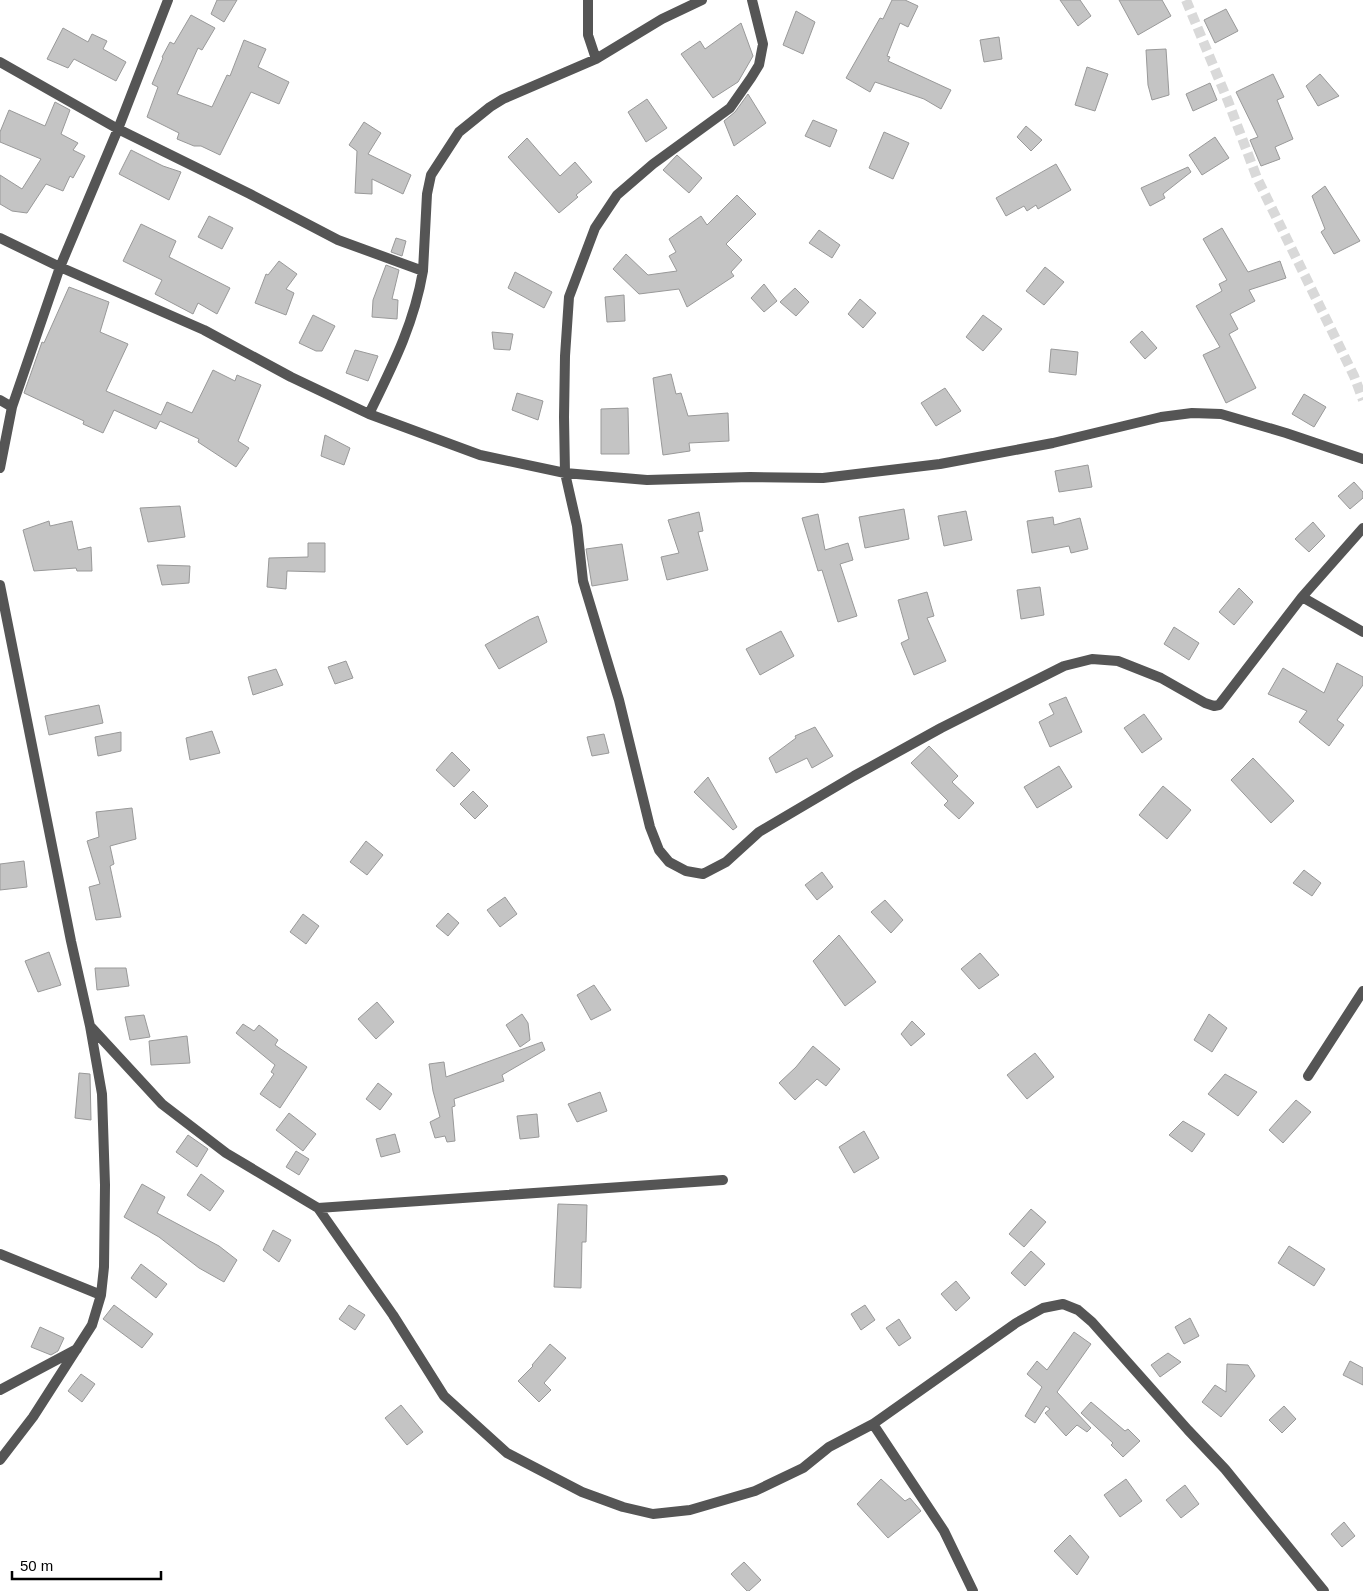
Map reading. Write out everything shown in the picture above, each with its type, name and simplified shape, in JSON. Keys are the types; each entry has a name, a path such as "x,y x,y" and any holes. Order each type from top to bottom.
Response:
{"street":[{"path":"0,468 12,407 60,267 118,129 168,0"},
{"path":"588,0 588,35 596,59"},
{"path":"369,414 403,343 419,294 423,271 426,194 431,175 459,132 490,107 596,59 662,19 702,0"},
{"path":"752,0 762,44 758,65 751,78 730,108 652,164 617,196 595,228 569,297 565,356 564,417 566,473 577,526 583,581 619,700 650,827 659,850 669,862 686,871 703,874 726,862 759,832 854,776 941,728 1064,666 1092,659 1118,661 1161,678 1205,703 1214,706 1219,705 1302,597 1363,528"},
{"path":"0,62 118,129 253,195 338,240 423,271"},
{"path":"0,238 60,267 204,330 291,376 369,414 480,455 566,473 647,480 750,477 823,478 948,462 1053,443 1161,417 1192,413 1221,414 1286,433 1363,459"},
{"path":"0,400 12,407"},
{"path":"0,585 71,941 90,1026 102,1094 106,1185 104,1267 101,1295 92,1324 33,1416 0,1460"},
{"path":"1302,597 1363,632"},
{"path":"1308,1076 1363,991"},
{"path":"90,1026 162,1104 226,1153 318,1208 392,1315 444,1396 507,1453 582,1492 624,1507 653,1514 690,1510 755,1490 803,1468 829,1447 873,1424 1016,1323 1043,1308 1063,1304 1078,1310 1092,1322 1225,1469 1324,1591"},
{"path":"318,1208 723,1180"},
{"path":"0,1254 101,1295"},
{"path":"0,1390 78,1348"},
{"path":"873,1424 944,1531 973,1591"}],"building":[{"path":"217,0 237,0 224,22 211,14"},
{"path":"892,0 905,0 918,6 908,27 900,23 887,56 890,57 888,61 951,90 941,109 924,99 875,82 870,92 846,78 880,18 883,19"},
{"path":"1060,0 1080,0 1091,16 1078,26"},
{"path":"1119,0 1162,0 1171,16 1138,35"},
{"path":"1226,9 1238,31 1215,43 1204,20"},
{"path":"796,11 815,22 803,54 783,45"},
{"path":"191,15 215,28 202,50 198,48 177,94 212,107 227,75 230,76 244,40 266,49 258,67 289,82 279,104 251,92 220,155 201,146 194,146 177,139 179,133 147,117 158,87 152,84 162,57 170,42 174,44"},
{"path":"741,23 753,56 738,82 713,98 681,54 700,41 705,49"},
{"path":"63,28 88,42 92,34 107,41 103,49 126,62 116,81 74,59 68,68 47,59"},
{"path":"999,37 1002,59 984,62 980,40"},
{"path":"1166,49 1169,95 1152,100 1148,85 1146,50"},
{"path":"1087,67 1108,74 1095,111 1075,105"},
{"path":"1273,74 1284,97 1277,100 1293,139 1275,147 1280,159 1261,166 1250,140 1258,137 1236,92"},
{"path":"1320,74 1339,96 1318,106 1306,86"},
{"path":"1210,83 1217,100 1193,111 1186,94"},
{"path":"748,94 766,123 734,146 724,121 735,112"},
{"path":"647,99 667,128 646,142 628,112"},
{"path":"55,102 70,110 61,134 78,143 73,150 85,156 73,178 70,176 63,191 46,184 27,213 12,211 0,204 0,175 22,189 41,159 0,142 0,132 9,110 45,126"},
{"path":"813,120 837,130 830,147 805,136"},
{"path":"364,122 381,133 368,154 411,175 403,194 372,179 372,194 355,193 357,151 349,145"},
{"path":"1026,126 1042,140 1031,151 1017,137"},
{"path":"884,132 909,143 893,179 869,168"},
{"path":"1215,137 1229,158 1202,175 1189,155"},
{"path":"527,138 560,176 575,162 592,182 559,213 508,157"},
{"path":"131,150 163,166 181,172 169,200 119,174"},
{"path":"677,155 702,178 689,193 663,170"},
{"path":"1056,164 1071,190 1038,209 1036,205 1027,211 1024,206 1006,216 996,198"},
{"path":"1188,167 1191,172 1163,194 1165,198 1150,206 1141,188"},
{"path":"1325,186 1360,241 1334,254 1321,232 1325,229 1312,196"},
{"path":"737,195 756,214 726,244 742,260 731,272 734,276 687,307 679,289 639,294 613,269 626,254 648,275 677,271 669,256 676,252 669,239 701,216 707,225"},
{"path":"209,216 233,228 222,249 198,237"},
{"path":"141,224 176,241 169,257 230,288 217,314 198,303 193,314 155,294 162,280 123,261"},
{"path":"1222,228 1248,272 1280,261 1286,278 1249,290 1255,301 1230,314 1238,329 1229,334 1256,388 1226,403 1203,355 1220,347 1196,306 1222,291 1219,284 1227,280 1203,239"},
{"path":"819,230 840,245 832,258 809,243"},
{"path":"396,238 406,241 402,256 391,252"},
{"path":"279,261 297,274 286,289 294,293 286,315 255,303 266,274 268,275"},
{"path":"386,265 399,270 392,299 398,300 397,319 372,317 373,300"},
{"path":"1045,267 1064,282 1044,305 1026,291"},
{"path":"515,272 552,292 544,308 508,288"},
{"path":"764,284 777,301 764,312 751,298"},
{"path":"69,287 109,302 100,332 128,344 106,391 161,415 167,402 192,413 213,370 235,381 237,375 261,385 238,441 249,448 236,467 198,442 199,439 160,421 156,429 114,410 103,433 83,424 84,421 24,393 42,342 44,343"},
{"path":"795,288 809,302 796,316 780,302"},
{"path":"624,295 625,321 607,322 605,297"},
{"path":"860,299 876,313 863,328 848,314"},
{"path":"313,315 335,326 322,351 316,351 299,343"},
{"path":"983,315 1002,329 983,351 966,337"},
{"path":"1142,331 1157,348 1145,359 1130,342"},
{"path":"492,332 513,334 510,350 494,349"},
{"path":"1051,349 1078,352 1076,375 1049,372"},
{"path":"355,350 378,356 368,381 346,373"},
{"path":"671,374 676,394 681,393 688,416 728,413 729,441 689,443 690,451 663,455 653,378"},
{"path":"945,388 961,411 936,426 921,403"},
{"path":"517,393 543,401 538,420 512,410"},
{"path":"1304,394 1326,407 1314,427 1292,414"},
{"path":"628,408 629,454 601,454 601,409"},
{"path":"325,435 350,448 344,465 321,456"},
{"path":"1088,465 1092,487 1059,492 1055,471"},
{"path":"1354,482 1363,492 1363,498 1350,509 1338,496"},
{"path":"180,506 185,537 148,542 140,508"},
{"path":"904,509 909,539 865,548 859,517"},
{"path":"966,511 972,540 944,546 938,516"},
{"path":"699,512 703,531 698,532 708,570 667,580 661,557 679,553 668,520"},
{"path":"818,514 825,550 848,543 853,560 840,564 857,616 838,622 822,570 818,571 802,518"},
{"path":"1053,517 1054,525 1080,518 1088,549 1071,553 1069,546 1032,553 1027,521"},
{"path":"49,521 50,526 72,521 78,550 91,547 92,571 77,571 76,568 34,571 23,530"},
{"path":"1313,522 1325,536 1309,552 1295,539"},
{"path":"308,543 325,543 325,572 287,571 286,589 267,587 269,558 308,557"},
{"path":"622,544 628,580 592,586 586,549"},
{"path":"157,565 190,566 189,583 162,585"},
{"path":"1040,587 1044,615 1021,619 1017,590"},
{"path":"1239,588 1253,602 1234,625 1219,612"},
{"path":"927,592 934,616 927,618 946,661 914,675 901,643 909,639 898,600"},
{"path":"538,616 547,642 499,669 485,645"},
{"path":"1174,627 1199,643 1189,660 1164,644"},
{"path":"781,631 794,656 760,675 746,649"},
{"path":"346,661 353,678 335,684 328,667"},
{"path":"1337,663 1363,677 1363,685 1337,720 1344,725 1329,746 1299,722 1307,711 1268,694 1283,668 1324,693"},
{"path":"276,669 283,685 253,695 248,677"},
{"path":"1066,697 1082,732 1050,747 1039,722 1054,714 1049,704"},
{"path":"99,705 103,723 49,735 45,716"},
{"path":"1144,714 1162,739 1142,753 1124,728"},
{"path":"815,727 833,756 812,768 807,758 776,773 769,758 796,738 795,736"},
{"path":"212,731 220,753 190,760 186,738"},
{"path":"121,732 121,751 98,756 95,737"},
{"path":"604,734 609,753 592,756 587,737"},
{"path":"929,746 958,776 952,782 974,803 959,819 944,805 948,801 911,763"},
{"path":"452,752 470,770 454,787 436,770"},
{"path":"1253,758 1294,801 1271,823 1231,780"},
{"path":"1059,766 1072,787 1037,808 1024,787"},
{"path":"708,777 737,827 733,830 694,792"},
{"path":"1163,786 1191,810 1167,839 1139,815"},
{"path":"473,791 488,806 475,819 460,804"},
{"path":"132,808 136,839 110,846 114,864 110,866 121,917 96,920 89,887 100,884 87,841 99,837 96,812"},
{"path":"366,841 383,855 367,875 350,862"},
{"path":"24,861 27,887 0,890 0,864"},
{"path":"1304,870 1321,883 1312,896 1293,883"},
{"path":"822,872 833,887 817,900 805,885"},
{"path":"505,897 517,914 500,927 487,910"},
{"path":"885,900 903,920 891,933 871,912"},
{"path":"448,913 459,923 448,936 436,926"},
{"path":"303,914 319,926 306,944 290,932"},
{"path":"839,935 876,982 845,1006 813,961"},
{"path":"49,952 61,985 38,992 25,961"},
{"path":"980,953 999,975 979,989 961,969"},
{"path":"95,968 126,968 129,986 97,990"},
{"path":"594,985 611,1010 591,1020 577,995"},
{"path":"377,1002 394,1022 376,1039 358,1019"},
{"path":"522,1014 528,1023 530,1040 520,1047 506,1025"},
{"path":"1209,1014 1227,1028 1212,1052 1194,1040"},
{"path":"144,1015 150,1037 130,1040 125,1017"},
{"path":"912,1021 925,1034 911,1046 901,1034"},
{"path":"243,1024 254,1031 259,1025 278,1040 275,1045 307,1067 280,1108 260,1094 274,1074 271,1072 275,1065 236,1033"},
{"path":"187,1036 190,1063 151,1065 149,1041"},
{"path":"542,1042 545,1050 502,1075 504,1081 454,1099 455,1106 452,1107 455,1141 447,1142 445,1136 435,1138 430,1122 440,1117 433,1091 429,1064 444,1062 446,1077"},
{"path":"813,1046 840,1069 826,1086 817,1079 795,1100 779,1083 796,1067"},
{"path":"1035,1053 1054,1077 1027,1099 1007,1075"},
{"path":"79,1073 90,1074 91,1120 75,1118"},
{"path":"1225,1074 1257,1092 1238,1116 1208,1094"},
{"path":"378,1083 392,1094 380,1110 366,1099"},
{"path":"600,1092 607,1111 577,1122 568,1104"},
{"path":"1296,1100 1311,1112 1283,1143 1269,1130"},
{"path":"289,1113 316,1134 303,1151 276,1130"},
{"path":"537,1114 539,1137 520,1139 517,1116"},
{"path":"1183,1121 1205,1134 1192,1152 1169,1135"},
{"path":"864,1131 879,1158 854,1173 839,1147"},
{"path":"395,1134 400,1152 381,1157 376,1139"},
{"path":"188,1135 208,1149 197,1167 176,1152"},
{"path":"296,1151 309,1159 299,1175 286,1167"},
{"path":"201,1174 224,1191 210,1211 187,1195"},
{"path":"142,1184 165,1197 157,1213 219,1246 237,1260 224,1282 199,1268 159,1237 124,1217"},
{"path":"558,1204 587,1205 586,1242 582,1242 581,1288 554,1287"},
{"path":"1031,1209 1046,1222 1024,1247 1009,1234"},
{"path":"273,1230 291,1240 279,1262 263,1250"},
{"path":"1289,1246 1325,1269 1314,1286 1278,1263"},
{"path":"1031,1251 1045,1264 1025,1286 1011,1273"},
{"path":"141,1264 167,1284 156,1298 131,1278"},
{"path":"956,1281 970,1298 956,1311 941,1294"},
{"path":"114,1305 153,1334 142,1348 103,1319"},
{"path":"349,1305 365,1315 355,1330 339,1319"},
{"path":"865,1305 875,1320 861,1330 851,1314"},
{"path":"1190,1318 1199,1336 1184,1344 1175,1327"},
{"path":"899,1319 911,1338 899,1346 886,1328"},
{"path":"40,1327 64,1338 58,1351 51,1355 31,1347"},
{"path":"1074,1332 1091,1344 1057,1392 1091,1428 1087,1432 1077,1425 1066,1436 1045,1413 1050,1409 1046,1406 1035,1423 1025,1416 1042,1387 1027,1374 1037,1361 1047,1370"},
{"path":"550,1344 566,1358 544,1383 551,1390 539,1402 518,1381 533,1366"},
{"path":"1168,1353 1181,1362 1160,1377 1151,1365"},
{"path":"1350,1361 1363,1368 1363,1385 1343,1375"},
{"path":"1227,1364 1248,1365 1255,1376 1221,1417 1202,1402 1215,1385 1226,1392"},
{"path":"81,1374 95,1384 82,1402 68,1391"},
{"path":"1091,1402 1125,1431 1128,1429 1140,1441 1123,1457 1111,1445 1113,1443 1081,1413"},
{"path":"401,1405 423,1432 407,1445 385,1418"},
{"path":"1284,1406 1296,1419 1282,1433 1269,1420"},
{"path":"881,1479 905,1501 910,1498 921,1511 888,1538 857,1504"},
{"path":"1126,1479 1142,1501 1120,1517 1104,1495"},
{"path":"1185,1485 1199,1504 1181,1518 1166,1500"},
{"path":"1344,1522 1355,1536 1342,1547 1331,1534"},
{"path":"1070,1535 1089,1557 1077,1575 1054,1551"},
{"path":"744,1562 761,1580 749,1591 731,1574"}],"tunnel":[{"path":"1186,0 1228,101 1257,178 1354,376 1363,400"}]}
